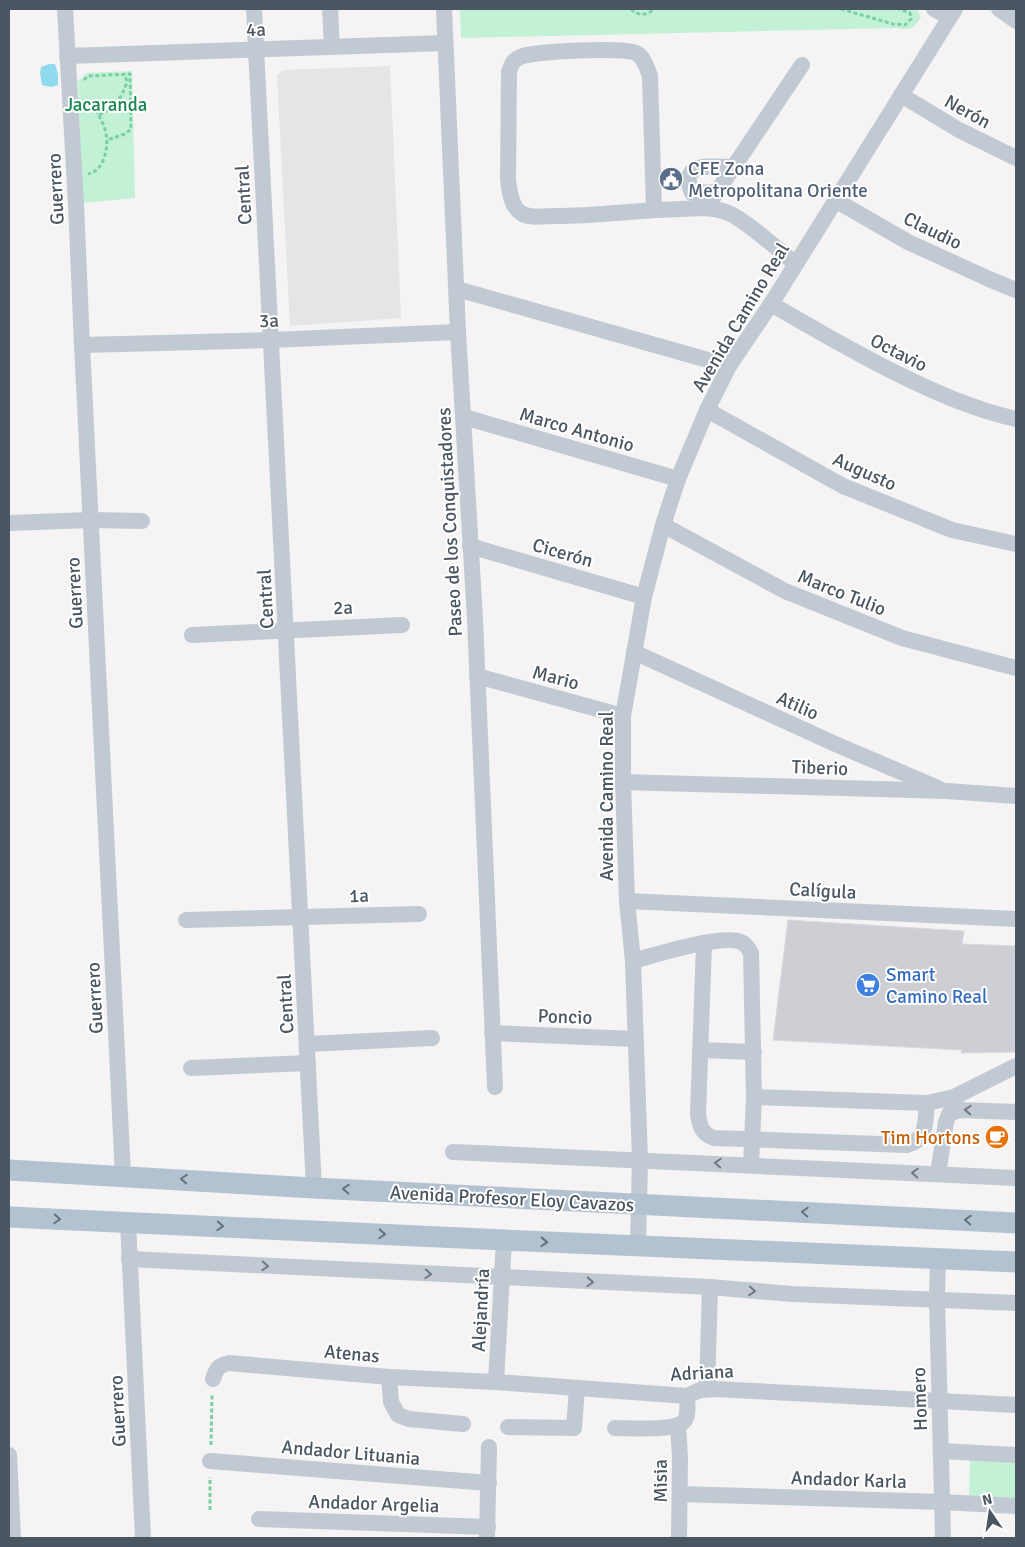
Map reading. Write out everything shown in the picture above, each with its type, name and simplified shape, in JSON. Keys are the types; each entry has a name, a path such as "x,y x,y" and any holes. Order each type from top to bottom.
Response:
{"main road":[{"name":"Avenida Profesor Eloy Cavazos","path":"9,1170 314,1188 1016,1223"},
{"path":"9,1216 1016,1262"}],"street":[{"name":"Guerrero","path":"65,9 123,1176"},
{"name":"Central","path":"254,9 314,1188"},
{"path":"330,9 332,47"},
{"name":"Paseo de los Conquistadores","path":"444,9 495,1087"},
{"path":"934,9 952,13"},
{"path":"999,9 1016,21"},
{"name":"Avenida Camino Real","path":"638,1246 640,1159 633,961 627,901 623,716 644,597 663,525 678,479 707,410 729,366 771,304 952,13"},
{"name":"4a","path":"67,56 445,43"},
{"path":"654,210 650,76 646,64 637,54 628,51 575,51 539,54 519,58 512,63 509,72 508,179 510,194 515,207 521,213 535,216 585,216 706,208 726,212 740,220 796,264"},
{"path":"706,208 802,65"},
{"name":"Nerón","path":"902,95 959,130 1016,158"},
{"path":"716,192 692,193 690,172 699,167 734,167"},
{"name":"Claudio","path":"835,200 908,242 1016,290"},
{"path":"456,290 729,366"},
{"name":"Octavio","path":"771,304 838,343 934,392 996,414 1016,419"},
{"name":"3a","path":"82,345 271,340 458,332"},
{"name":"Augusto","path":"707,410 843,486 952,530 1016,544"},
{"name":"Marco Antonio","path":"464,417 678,479"},
{"path":"9,523 91,520 142,521"},
{"name":"Marco Tulio","path":"663,525 785,591 902,638 1016,668"},
{"name":"Cicerón","path":"470,546 644,597"},
{"name":"2a","path":"192,635 286,629 402,625"},
{"name":"Atilio","path":"634,652 824,739 947,791"},
{"name":"Mario","path":"477,676 623,716"},
{"name":"Tiberio","path":"623,782 947,791 1016,796"},
{"name":"Calígula","path":"627,901 1016,919"},
{"name":"1a","path":"186,920 419,914"},
{"path":"633,961 704,943 731,940 747,946 752,953 754,1097 751,1164"},
{"path":"704,943 698,1115 702,1130 706,1135 714,1138 907,1145 917,1140 924,1131 927,1102"},
{"name":"Poncio","path":"492,1033 635,1039"},
{"path":"307,1044 432,1038"},
{"path":"700,1050 754,1052"},
{"path":"191,1068 308,1063"},
{"path":"754,1097 927,1102 954,1096 1016,1066"},
{"path":"938,1174 946,1122 950,1114 959,1110 1016,1112"},
{"path":"453,1152 751,1164 1016,1178"},
{"name":"Guerrero","path":"128,1222 143,1538"},
{"name":"Alejandría","path":"496,1382 504,1240"},
{"path":"129,1259 710,1287 801,1294 1016,1303"},
{"name":"Homero","path":"938,1259 937,1299 943,1538"},
{"path":"707,1389 710,1287"},
{"name":"Atenas","path":"213,1379 216,1369 229,1362 389,1377 496,1382"},
{"path":"389,1377 392,1402 398,1415 409,1419 463,1424"},
{"name":"Adriana","path":"496,1382 687,1396 707,1389 1016,1406"},
{"path":"508,1427 574,1428 578,1388"},
{"path":"614,1428 660,1428 678,1425 682,1423 687,1414 687,1396"},
{"name":"Misia","path":"678,1425 680,1458 678,1538"},
{"path":"487,1533 488,1447"},
{"path":"941,1451 1016,1455"},
{"path":"9,1455 13,1538"},
{"name":"Andador Lituania","path":"210,1461 489,1483"},
{"name":"Andador Karla","path":"680,1494 1016,1506"},
{"name":"Andador Argelia","path":"259,1519 487,1533"}],"path":[{"path":"631,9 644,15 654,9"},
{"path":"841,9 893,24 905,25 911,19 910,13 899,9"},
{"path":"99,115 110,110 125,89 127,81 124,74"},
{"path":"81,83 88,76 130,74 131,130 107,140"},
{"path":"82,96 103,122 107,140 107,150 101,166 94,173 86,175"}],"shaded area":[{"path":"390,66 401,318 290,326 277,75 283,70"}],"green space":[{"path":"460,9 917,9 921,17 913,27 904,29 461,38"},
{"name":"Jacaranda","path":"132,71 135,198 82,203 78,81 87,73"},
{"path":"970,1457 1016,1458 1016,1502 969,1501"}],"water":[{"path":"55,64 58,74 58,85 51,87 42,85 40,73 41,67"}],"building":[{"name":"Smart Camino Real","path":"788,920 964,931 962,944 1016,946 1016,1052 961,1053 962,1050 773,1040"}],"place":[{"name":"CFE Zona Metropolitana Oriente","path":"671,179"},
{"name":"Smart Camino Real","path":"868,985"},
{"name":"Tim Hortons","path":"997,1137"}]}
